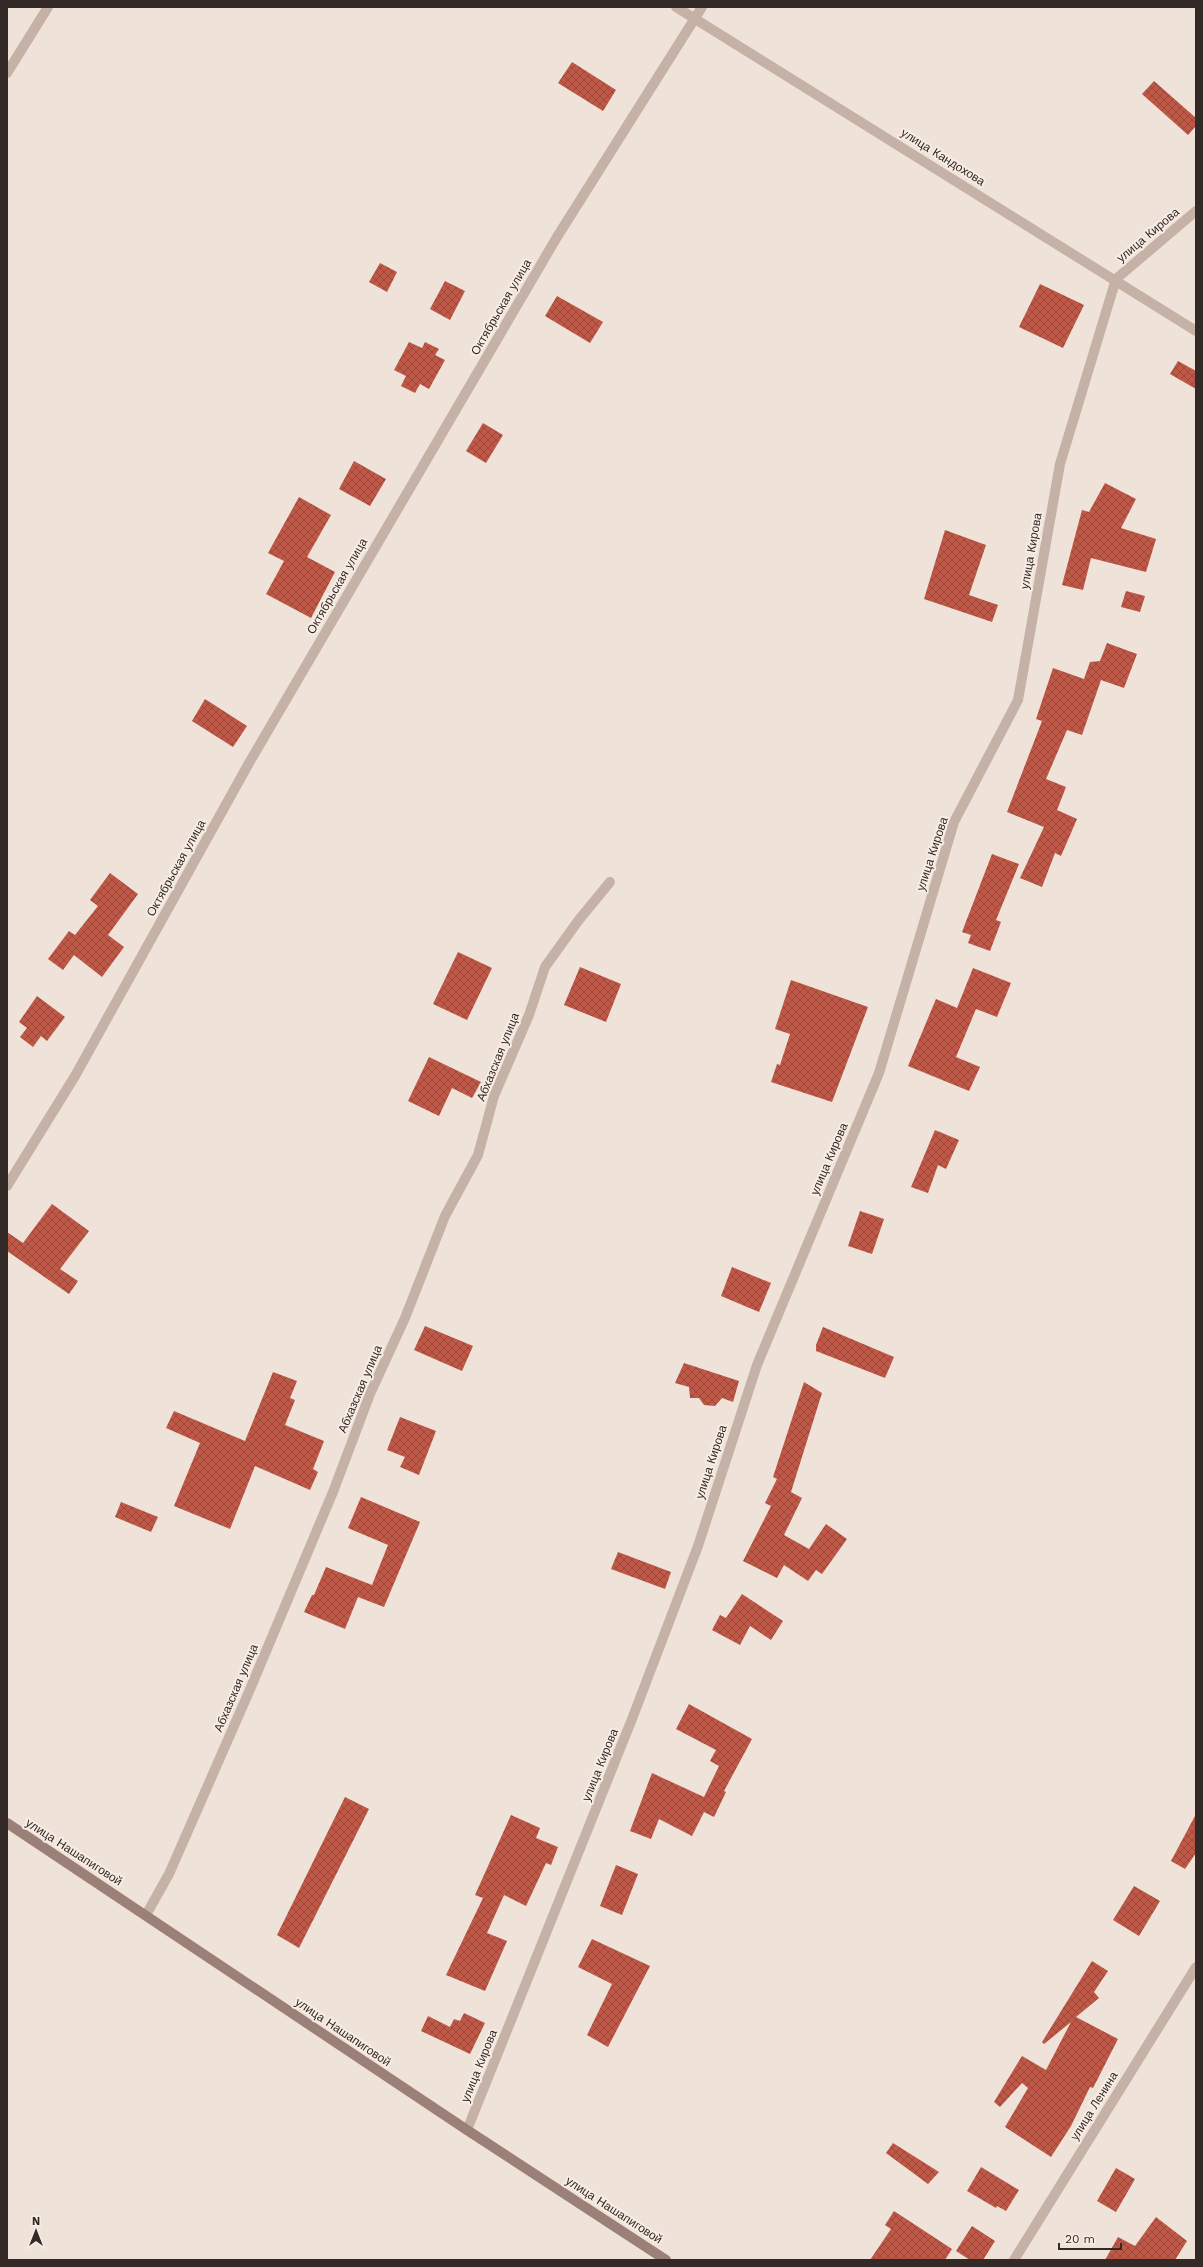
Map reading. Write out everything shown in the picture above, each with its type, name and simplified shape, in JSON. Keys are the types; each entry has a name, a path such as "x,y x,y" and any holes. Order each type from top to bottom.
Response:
{"street":[{"path":"7,73 48,7"},
{"name":"улица Кандохова","path":"676,7 1116,279 1196,331"},
{"name":"Октябрьская улица","path":"7,1186 75,1076 249,763 557,237 702,7"},
{"name":"улица Кирова","path":"467,2130 632,1719 692,1560 757,1365 879,1073 954,822 1018,700 1060,464 1116,279 1196,211"},
{"name":"Абхазская улица","path":"146,1915 169,1874 248,1694 333,1492 370,1394 405,1318 445,1216 478,1155 494,1096 529,1015 545,967 578,921 610,882"},
{"name":"улица Нашапиговой","path":"7,1823 467,2130 666,2260"},
{"name":"улица Ленина","path":"1014,2260 1196,1966"}],"building":[{"path":"572,62 616,90 603,111 558,83"},
{"path":"1154,81 1196,118 1196,126 1188,135 1142,94"},
{"path":"380,263 397,272 387,292 369,282"},
{"path":"445,281 465,291 450,320 430,309"},
{"path":"1040,284 1084,305 1063,348 1019,327"},
{"path":"557,296 603,322 590,343 545,316"},
{"path":"409,342 422,348 425,342 439,349 435,355 445,360 429,389 420,384 415,393 401,386 406,376 394,370"},
{"path":"1178,361 1196,371 1196,389 1170,374"},
{"path":"483,423 503,435 486,463 466,451"},
{"path":"354,461 386,479 370,506 339,489"},
{"path":"1105,483 1136,499 1121,528 1156,539 1146,572 1091,558 1083,590 1062,585 1082,510 1089,512"},
{"path":"299,497 331,515 307,557 335,572 311,618 266,594 284,561 268,553"},
{"path":"945,530 986,545 969,595 998,605 992,622 924,599"},
{"path":"1126,591 1145,596 1140,612 1121,607"},
{"path":"1107,643 1137,654 1124,688 1101,680 1082,735 1067,730 1046,779 1066,787 1057,810 1077,819 1061,856 1055,853 1042,887 1020,878 1044,827 1007,812 1042,721 1036,719 1053,668 1084,679 1090,662 1100,661"},
{"path":"205,699 247,726 233,747 192,721"},
{"path":"992,854 1019,864 996,920 1001,922 990,951 968,943 971,935 962,932"},
{"path":"110,873 138,894 108,935 124,947 102,977 74,955 63,970 48,959 69,931 75,935 98,906 90,900"},
{"path":"458,952 492,968 467,1020 433,1004"},
{"path":"580,967 621,984 606,1022 564,1005"},
{"path":"973,968 1011,983 997,1017 976,1009 956,1057 980,1067 969,1091 908,1066 936,999 957,1008"},
{"path":"791,980 868,1007 832,1102 771,1082 777,1064 780,1065 790,1034 775,1029"},
{"path":"37,996 65,1017 47,1041 41,1036 33,1047 20,1037 27,1028 19,1022"},
{"path":"429,1057 481,1082 472,1098 452,1088 439,1116 408,1101"},
{"path":"935,1130 959,1140 946,1169 938,1165 928,1193 911,1187"},
{"path":"52,1204 89,1231 60,1269 78,1281 69,1294 7,1251 7,1232 23,1243"},
{"path":"860,1211 884,1219 872,1254 848,1246"},
{"path":"732,1267 771,1283 759,1312 721,1296"},
{"path":"425,1326 473,1346 462,1371 414,1350"},
{"path":"823,1327 894,1357 885,1378 816,1351 816,1345"},
{"path":"684,1363 739,1381 733,1402 722,1398 715,1406 704,1405 699,1398 690,1398 689,1387 675,1383"},
{"path":"273,1372 297,1381 290,1398 295,1400 285,1425 324,1441 313,1469 318,1472 310,1490 255,1466 230,1529 174,1506 200,1443 166,1428 174,1411 245,1441"},
{"path":"804,1382 822,1393 791,1492 802,1498 784,1535 809,1549 826,1524 847,1539 822,1574 816,1570 808,1581 784,1565 777,1578 743,1561 771,1506 765,1503 777,1479 773,1477"},
{"path":"400,1417 436,1431 419,1475 400,1467 405,1457 387,1450"},
{"path":"361,1497 420,1522 384,1607 358,1597 345,1629 304,1612 312,1595 314,1595 326,1567 372,1585 388,1545 348,1528"},
{"path":"121,1502 158,1517 151,1532 115,1517"},
{"path":"618,1552 671,1572 665,1589 611,1569"},
{"path":"742,1594 783,1621 771,1640 750,1626 740,1645 712,1630 720,1615 726,1618"},
{"path":"689,1704 752,1739 724,1791 726,1792 714,1817 704,1812 692,1836 659,1819 651,1839 630,1831 652,1773 704,1797 719,1766 710,1761 716,1750 676,1729"},
{"path":"345,1797 369,1809 299,1948 277,1935"},
{"path":"1196,1814 1196,1853 1185,1869 1171,1861"},
{"path":"511,1815 540,1828 536,1838 558,1847 551,1865 546,1863 526,1906 504,1895 487,1933 507,1941 485,1991 446,1975 483,1898 475,1895"},
{"path":"616,1865 638,1874 622,1915 600,1906"},
{"path":"1134,1886 1160,1901 1139,1936 1113,1920"},
{"path":"592,1939 650,1966 608,2047 587,2035 612,1984 578,1967"},
{"path":"1092,1961 1108,1971 1094,1992 1099,1998 1076,2017 1118,2039 1093,2088 1090,2087 1071,2126 1051,2157 1005,2127 1028,2088 1022,2083 1000,2107 994,2102 1022,2056 1046,2070 1071,2022 1044,2044 1042,2042"},
{"path":"464,2013 485,2023 470,2054 421,2031 428,2016 450,2027 454,2019 460,2021"},
{"path":"893,2143 939,2172 928,2184 886,2153"},
{"path":"981,2167 1019,2190 1006,2211 997,2206 996,2208 967,2191"},
{"path":"1116,2168 1135,2179 1116,2212 1097,2201"},
{"path":"894,2211 952,2249 945,2260 870,2260 891,2229 885,2225"},
{"path":"1156,2217 1187,2241 1175,2260 1105,2260 1118,2237 1135,2246"},
{"path":"972,2226 995,2241 983,2260 970,2260 956,2251"}]}
